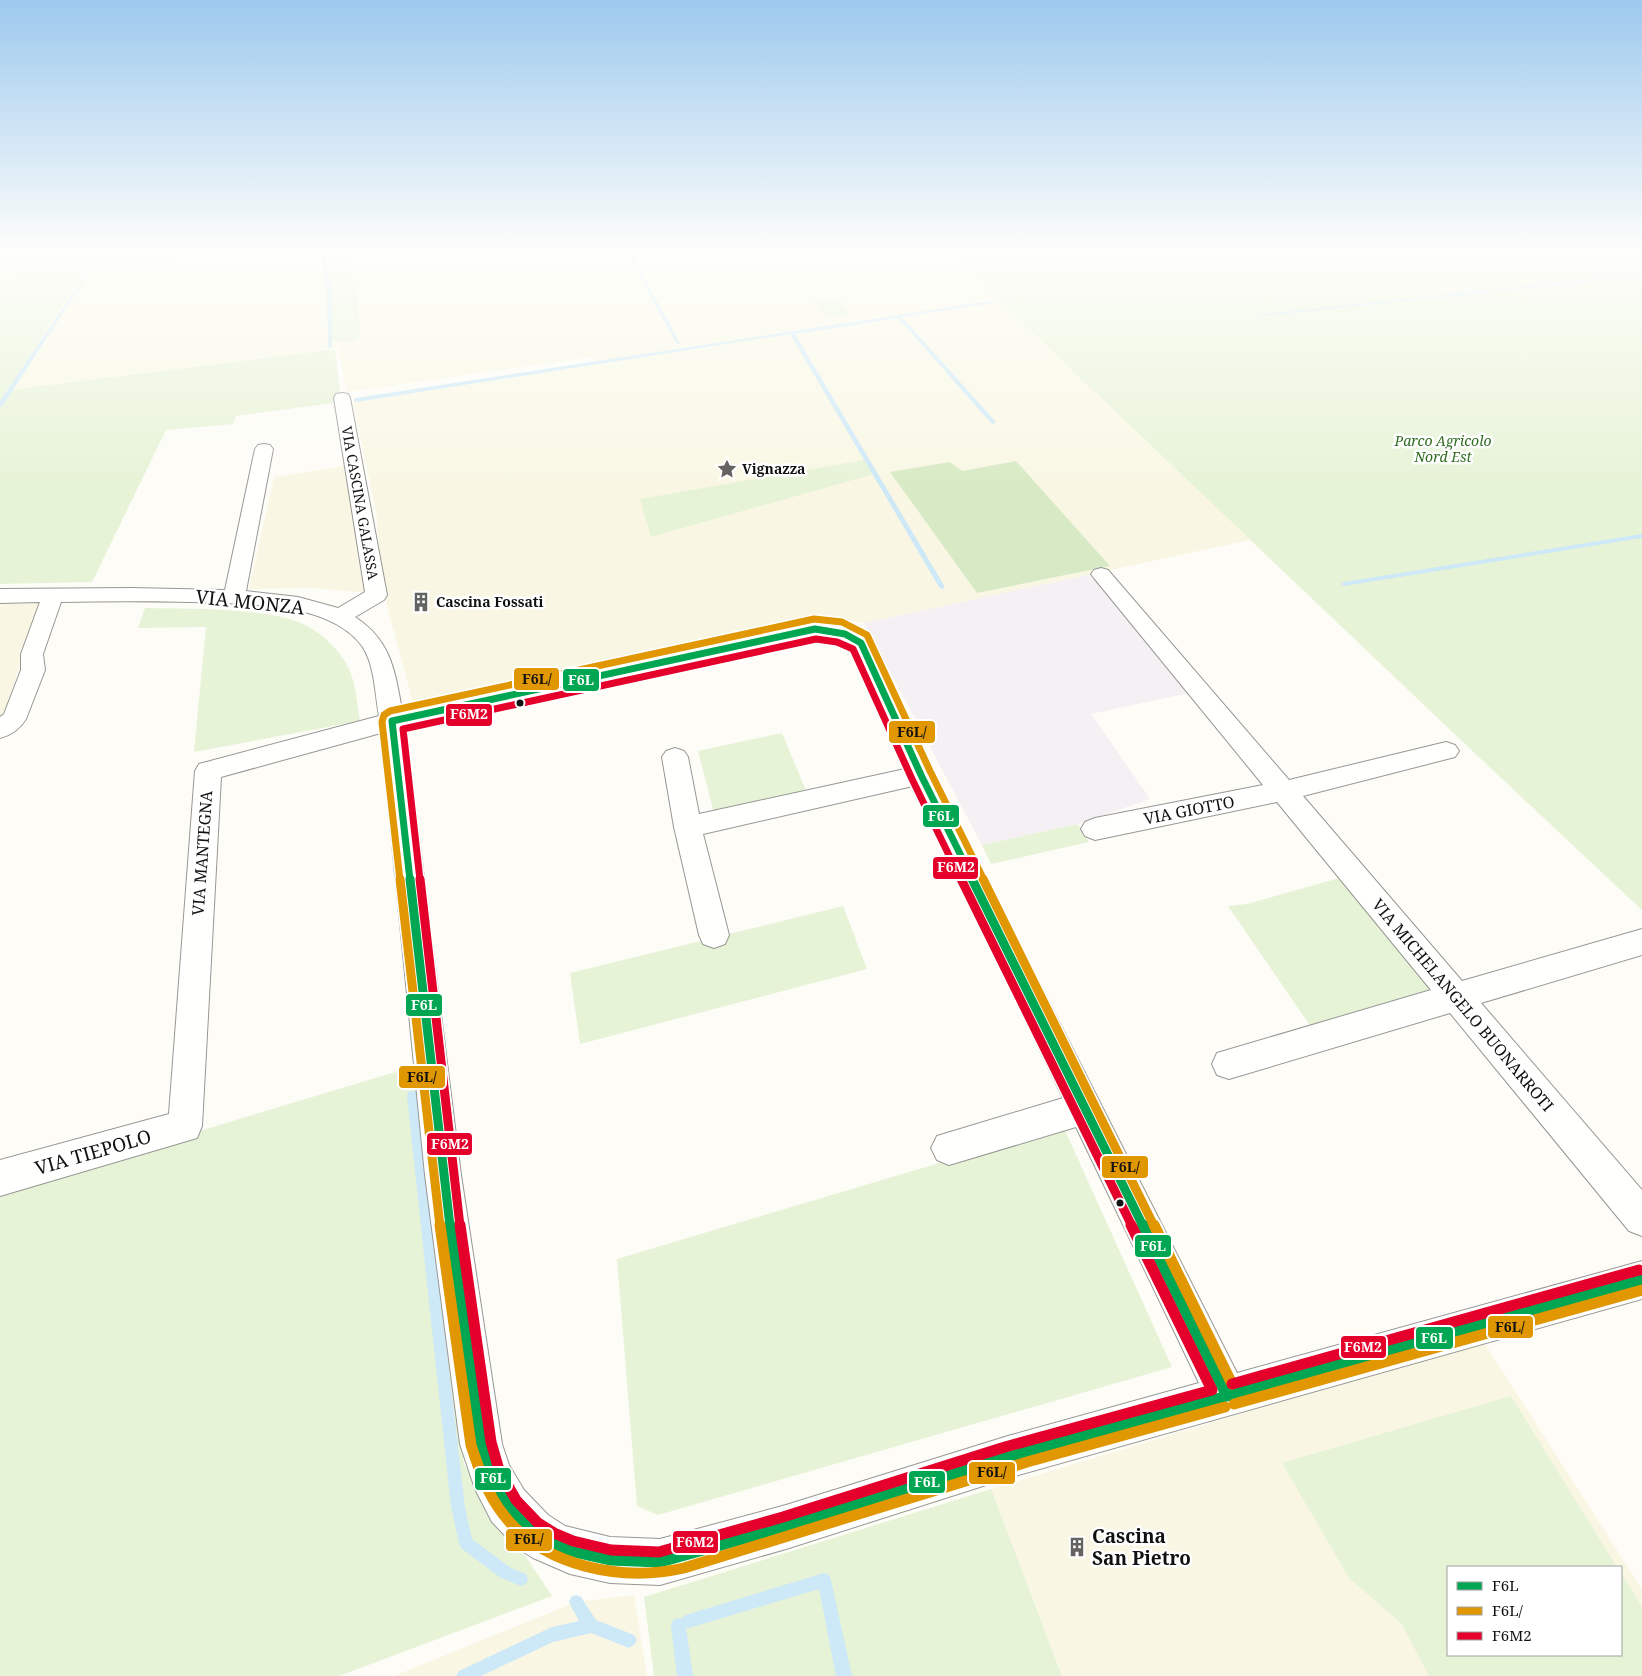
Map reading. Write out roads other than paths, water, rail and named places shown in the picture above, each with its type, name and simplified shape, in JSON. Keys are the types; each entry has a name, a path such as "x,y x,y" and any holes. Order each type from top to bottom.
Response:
{"street":[{"name":"VIA CASCINA GALASSA","path":"339,617 376,595 342,398"},
{"path":"234,597 264,448"},
{"name":"VIA MICHELANGELO BUONARROTI","path":"1100,574 1642,1218"},
{"path":"0,729 14,719 33,670 32,654 53,595"},
{"name":"VIA MONZA","path":"0,596 234,597 292,603 318,609 339,617 356,628 372,645 378,658 392,722 443,1175 481,1444 486,1463 499,1492 508,1506 532,1531 549,1542 570,1551 610,1560 660,1562 786,1527 1008,1457 1642,1280"},
{"path":"392,722 815,629 835,630 846,633 861,643 921,774 1227,1397"},
{"name":"VIA MANTEGNA","path":"185,1126 208,771 392,722"},
{"path":"1284,791 1446,751"},
{"path":"675,757 688,827 714,935"},
{"path":"688,827 921,774"},
{"name":"VIA GIOTTO","path":"1095,829 1284,791"},
{"path":"1229,1064 1642,942"},
{"path":"948,1148 1086,1108"},
{"name":"VIA TIEPOLO","path":"0,1178 185,1126"}],"waterway":[{"path":"0,405 51,328"},
{"path":"330,328 330,347"},
{"path":"670,328 678,343"},
{"path":"356,400 821,328"},
{"path":"910,328 993,422"},
{"path":"792,333 942,587"},
{"path":"1344,584 1642,536"},
{"path":"412,1096 458,1507 466,1543 506,1573 521,1579"},
{"path":"689,1621 824,1580 844,1676"},
{"path":"576,1602 591,1626"},
{"path":"678,1625 685,1676"},
{"path":"464,1676 552,1635 591,1626"},
{"path":"591,1626 629,1640"}],"place":[{"name":"Vignazza","path":"727,469"},
{"name":"Cascina Fossati","path":"421,602"},
{"name":"Cascina San Pietro","path":"1077,1547"}],"park label":[{"name":"Parco Agricolo Nord Est","path":"1443,450"}]}
